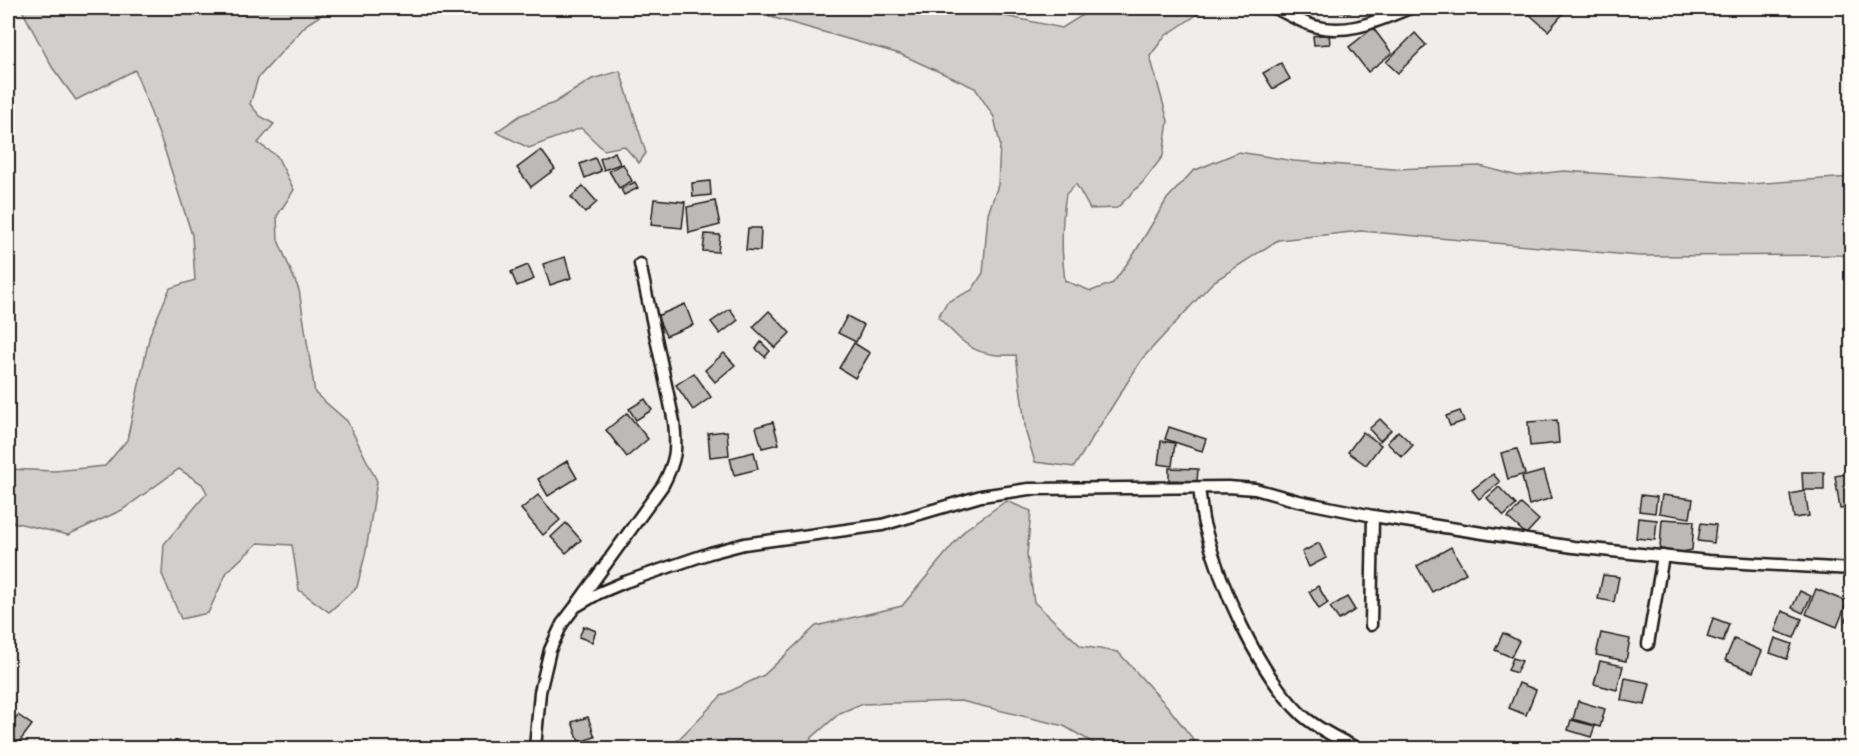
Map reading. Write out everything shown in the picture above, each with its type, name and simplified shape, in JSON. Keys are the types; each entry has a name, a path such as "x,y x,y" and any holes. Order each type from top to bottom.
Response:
{"street":[{"path":"1274,8 1314,26 1334,28 1359,28 1410,8"},
{"path":"535,748 540,692 550,650 562,624 663,485 674,464 676,442 674,422 640,264"},
{"path":"1199,488 1203,521 1213,555 1230,598 1258,657 1280,689 1302,715 1331,736 1357,748"},
{"path":"575,607 625,582 710,553 770,539 882,525 981,496 1029,489 1255,489 1298,501 1373,516 1573,547 1663,556 1851,569"},
{"path":"1371,625 1373,516"},
{"path":"1648,644 1663,556"}],"shaded area":[{"path":"21,8 332,8 307,24 258,78 250,104 260,116 274,124 258,143 277,156 294,190 277,216 278,240 299,290 315,393 347,421 377,481 366,551 357,587 329,612 299,590 292,545 258,543 227,572 208,613 181,619 162,574 164,544 207,493 202,484 179,469 122,510 68,535 8,521 8,469 54,471 105,466 127,440 150,334 170,288 195,280 192,235 164,148 135,70 76,100 52,67"},
{"path":"755,8 980,8 996,14 1062,28 1094,8 1207,8 1165,36 1150,56 1168,121 1163,156 1143,182 1117,208 1090,209 1076,184 1066,194 1062,238 1065,281 1091,291 1113,283 1134,254 1167,199 1193,171 1239,152 1294,161 1393,169 1480,166 1518,176 1564,171 1750,184 1851,177 1851,255 1639,256 1361,231 1278,240 1213,282 1142,359 1074,467 1035,462 1026,433 1016,355 980,352 964,342 938,317 947,302 972,290 983,273 988,214 998,185 1000,144 994,117 975,88 900,54 764,15"},
{"path":"620,71 646,153 639,163 624,146 604,150 581,128 529,148 496,132 521,115 554,103 592,79"},
{"path":"1006,501 1031,511 1027,555 1034,602 1081,646 1118,652 1168,707 1200,748 1102,748 1064,726 961,701 861,704 840,713 800,748 672,748 722,695 764,675 816,626 902,606 966,529"}],"building":[{"path":"1321,8 1351,8 1350,13"},
{"path":"1533,8 1568,8 1548,31 1528,13"},
{"path":"1373,28 1392,53 1368,72 1349,47"},
{"path":"1415,33 1426,45 1398,73 1386,62"},
{"path":"1329,34 1330,44 1314,45 1313,36"},
{"path":"1281,63 1290,79 1273,89 1263,73"},
{"path":"541,150 555,169 531,187 517,168"},
{"path":"615,152 620,164 604,170 600,159"},
{"path":"595,158 601,171 585,178 580,164"},
{"path":"623,164 632,181 619,188 609,171"},
{"path":"710,181 711,195 693,197 692,183"},
{"path":"635,182 638,188 624,195 621,189"},
{"path":"583,186 597,202 585,213 571,197"},
{"path":"654,199 685,202 682,228 651,225"},
{"path":"715,201 720,225 689,233 687,207"},
{"path":"748,228 761,228 760,251 746,250"},
{"path":"705,234 720,235 718,252 703,251"},
{"path":"565,257 571,278 550,285 543,264"},
{"path":"528,265 534,279 517,286 511,272"},
{"path":"685,304 693,325 666,336 657,316"},
{"path":"730,309 738,320 720,334 711,322"},
{"path":"769,311 790,333 775,348 753,327"},
{"path":"847,316 864,325 856,342 838,333"},
{"path":"761,342 770,351 765,357 756,349"},
{"path":"854,343 870,353 855,378 839,368"},
{"path":"724,353 735,365 715,382 705,370"},
{"path":"694,373 711,397 693,410 676,385"},
{"path":"645,399 652,410 636,420 629,409"},
{"path":"1460,411 1464,421 1450,426 1446,416"},
{"path":"627,413 648,439 627,457 606,430"},
{"path":"1380,419 1391,430 1380,441 1369,429"},
{"path":"1557,420 1559,443 1530,446 1528,422"},
{"path":"773,422 779,444 762,448 756,427"},
{"path":"1169,427 1206,439 1202,451 1165,439"},
{"path":"727,431 729,455 710,457 708,433"},
{"path":"1398,431 1413,445 1402,457 1387,443"},
{"path":"1363,432 1381,445 1366,465 1348,452"},
{"path":"1161,441 1175,443 1172,466 1158,464"},
{"path":"1517,449 1525,474 1508,479 1501,453"},
{"path":"754,452 758,469 734,475 730,458"},
{"path":"567,461 577,478 548,496 538,479"},
{"path":"1169,468 1198,469 1197,481 1169,480"},
{"path":"1544,471 1552,498 1529,505 1522,477"},
{"path":"1802,472 1824,472 1824,490 1803,490"},
{"path":"1852,473 1852,507 1840,509 1835,476"},
{"path":"1493,474 1500,482 1479,499 1472,490"},
{"path":"1499,487 1516,505 1504,516 1487,498"},
{"path":"1805,491 1809,516 1794,518 1790,494"},
{"path":"538,495 560,520 543,535 521,509"},
{"path":"1641,495 1657,497 1655,513 1639,511"},
{"path":"1662,495 1693,499 1690,518 1659,513"},
{"path":"1521,504 1539,520 1526,534 1508,518"},
{"path":"1638,518 1657,520 1655,540 1636,538"},
{"path":"1662,519 1694,521 1692,550 1663,556 1660,548"},
{"path":"566,523 581,540 566,553 551,537"},
{"path":"1701,523 1716,525 1714,543 1698,541"},
{"path":"1319,543 1326,558 1309,567 1302,552"},
{"path":"1451,547 1466,573 1432,592 1417,566"},
{"path":"1603,575 1619,577 1614,602 1598,599"},
{"path":"1318,586 1328,603 1319,609 1309,592"},
{"path":"1816,589 1847,602 1837,627 1806,614"},
{"path":"1800,591 1811,596 1803,613 1792,608"},
{"path":"1347,597 1355,610 1339,620 1330,607"},
{"path":"1852,610 1852,624 1845,620"},
{"path":"1782,611 1802,619 1794,638 1775,631"},
{"path":"1713,618 1729,624 1723,642 1707,637"},
{"path":"584,626 596,631 592,642 579,637"},
{"path":"1503,633 1519,641 1511,657 1495,650"},
{"path":"1601,633 1630,639 1626,661 1596,655"},
{"path":"1775,638 1792,644 1787,659 1770,653"},
{"path":"1734,639 1762,651 1753,672 1725,660"},
{"path":"1513,658 1522,661 1516,673 1508,670"},
{"path":"1600,661 1623,666 1617,690 1594,684"},
{"path":"1625,678 1650,683 1645,705 1621,700"},
{"path":"1519,683 1536,690 1526,715 1509,708"},
{"path":"1578,701 1605,709 1600,727 1573,719"},
{"path":"18,715 32,725 17,745 8,738 8,728"},
{"path":"588,717 595,737 579,742 572,722"},
{"path":"1571,720 1595,726 1591,737 1568,730"}]}
